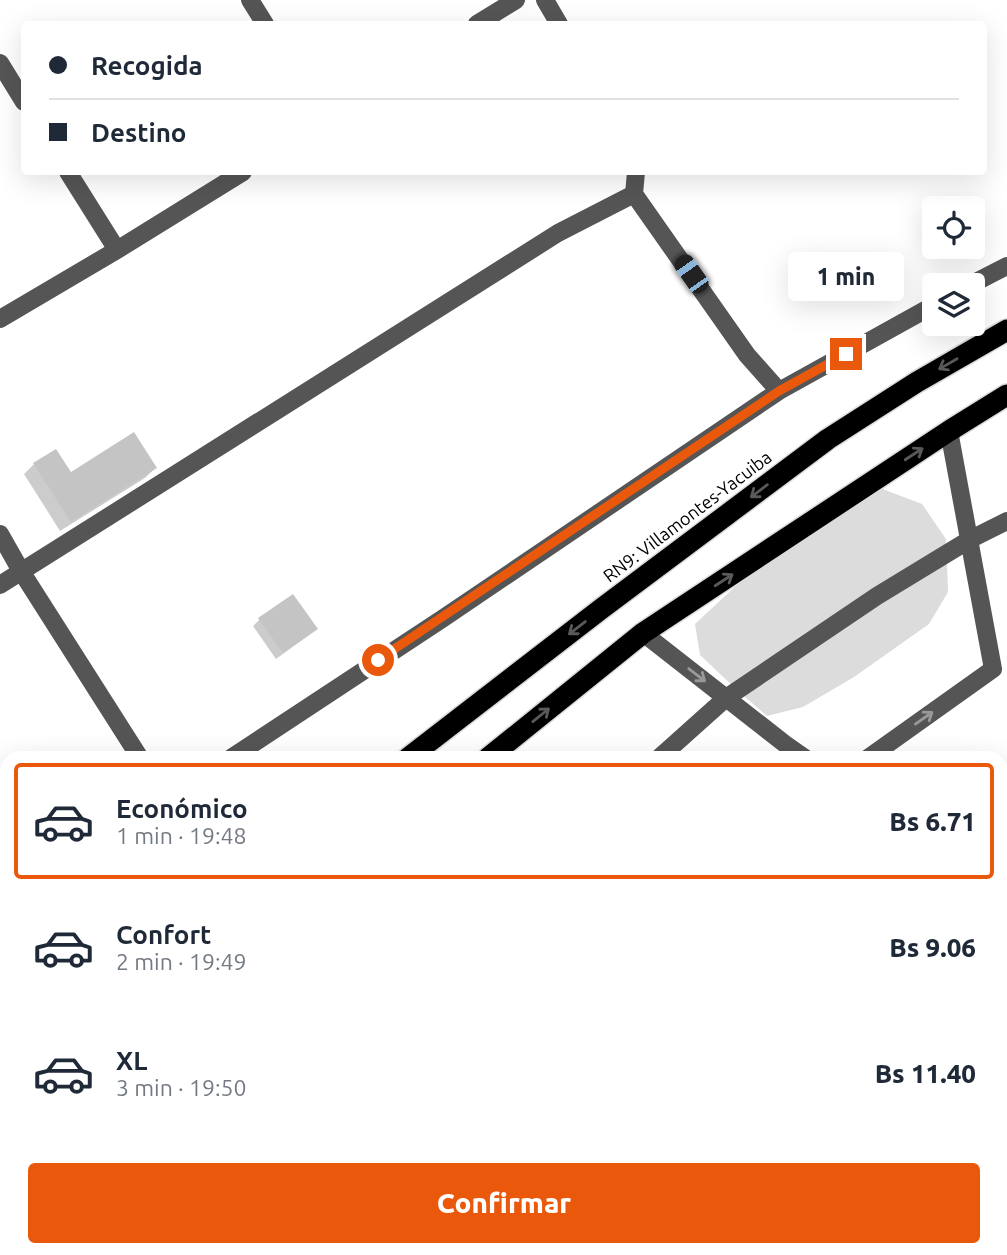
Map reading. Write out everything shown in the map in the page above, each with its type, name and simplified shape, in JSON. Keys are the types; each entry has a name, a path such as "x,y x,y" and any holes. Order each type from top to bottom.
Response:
{"highway":[{"name":"RN9: Villamontes-Yacuiba","path":"417,751 828,439 917,382 1007,330"},
{"path":"497,751 643,633 1007,395"}],"street":[{"path":"250,0 263,21"},
{"path":"482,21 516,0"},
{"path":"545,0 557,21"},
{"path":"0,63 21,97"},
{"path":"70,175 117,250"},
{"path":"0,319 238,175"},
{"path":"636,175 634,194 747,355 779,391"},
{"path":"0,585 558,233 634,194"},
{"path":"985,278 1007,267"},
{"path":"241,751 779,391 922,312"},
{"path":"878,751 993,669 949,431"},
{"path":"667,751 726,698 877,596 969,540 1007,521"},
{"path":"0,534 136,751"},
{"path":"643,633 795,751"}],"shaded area":[{"path":"880,488 922,504 946,539 948,592 929,624 854,677 803,707 767,716 700,655 695,624 756,567"}],"building":[{"path":"134,432 157,468 71,522 33,463 56,449 71,472"},
{"path":"293,594 318,629 283,653 258,618"}],"route":[{"path":"378,660 779,391 846,354"}]}
